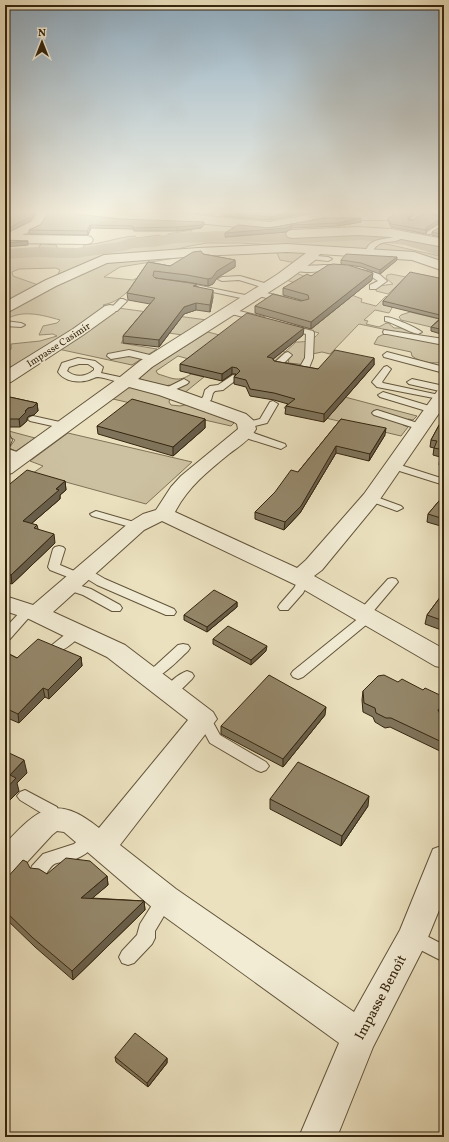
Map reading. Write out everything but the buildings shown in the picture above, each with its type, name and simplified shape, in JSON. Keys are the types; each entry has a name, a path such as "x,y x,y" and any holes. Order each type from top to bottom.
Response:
{"street":[{"path":"5,308 51,283 90,265"},
{"path":"5,469 66,426 155,359 259,293 299,265"},
{"name":"Impasse Casimir","path":"6,376 78,332 116,305"},
{"path":"126,381 165,391 240,418 244,421 246,429 205,464 173,497 164,514"},
{"path":"301,579 371,498 441,399"},
{"path":"32,612 77,578 137,526 150,518 164,514 301,579 444,660"},
{"path":"5,603 32,612 116,651 148,676 178,684 204,719 96,843"},
{"path":"5,865 34,834 52,820 62,819 74,824 165,899 359,1036"},
{"name":"Impasse Benoît","path":"318,1137 359,1036 412,937 444,858"}],"lane":[{"path":"296,268 307,271 336,267 375,275 383,281 373,287"},
{"path":"222,279 240,278 259,293"},
{"path":"194,286 259,293 297,303"},
{"path":"232,310 268,321"},
{"path":"388,319 396,321 402,326 414,329 429,339"},
{"path":"5,324 21,325"},
{"path":"282,325 310,333 309,358 306,366 301,368 293,368 277,364 288,355"},
{"path":"387,332 444,342"},
{"path":"111,356 129,353 155,359"},
{"path":"387,355 444,370"},
{"path":"387,369 377,382 380,385 441,399"},
{"path":"96,374 126,381"},
{"path":"200,404 208,398 208,392 213,388 220,388 233,378"},
{"path":"165,391 184,382"},
{"path":"412,382 441,399"},
{"path":"383,395 441,399"},
{"path":"274,404 264,421 246,429 253,437 281,446"},
{"path":"377,413 421,427"},
{"path":"33,419 66,426"},
{"path":"5,435 7,440 5,444"},
{"path":"5,451 22,457"},
{"path":"394,466 444,482"},
{"path":"371,498 397,508"},
{"path":"96,514 137,526"},
{"path":"59,549 54,567 77,578 100,582 170,612"},
{"path":"77,578 87,592 116,608"},
{"path":"284,607 299,590 301,579"},
{"path":"298,674 365,615 392,582"},
{"path":"5,636 32,612"},
{"path":"57,648 77,632"},
{"path":"148,676 160,669 183,648"},
{"path":"204,719 215,739 261,766"},
{"path":"25,796 51,811 52,820"},
{"path":"38,871 49,859 56,856 66,855 96,843"},
{"path":"128,957 146,938 146,930 165,899"},
{"path":"412,937 444,954"}],"shaded area":[{"path":"5,265 81,265 62,275 58,274 60,270 56,268 19,269 12,272 13,276 41,286 5,305"},
{"path":"95,265 131,265 120,267 104,277 133,280 139,277 124,295 115,301 103,305 107,309 12,367 5,366 5,352 11,349 11,344 40,341 57,336 53,334 39,335 43,326 57,323 60,320 39,315 25,314 5,320 5,311"},
{"path":"296,273 362,299 361,302 376,306 386,296 392,308 389,313 375,310 364,320 368,321 366,324 379,327 387,323 394,328 404,328 421,337 359,324 330,354 322,352 307,355 302,365 298,366 288,364 290,353 285,352 296,342 303,342 314,338 319,333 305,329 346,298 286,280"},
{"path":"391,274 406,277 388,294 376,291 379,286 393,284 386,278 387,275"},
{"path":"118,308 207,320 183,335 132,328 121,343 157,349 132,365 58,349"},
{"path":"410,312 439,319 431,327 401,320 399,317"},
{"path":"208,332 285,352 266,369 217,367 178,356 156,371 158,374 175,379 186,377 191,374 204,377 183,394 178,389 169,385 164,387 140,379 140,375"},
{"path":"384,334 392,334 444,345 444,362 423,362 412,356 411,352 374,344 378,337"},
{"path":"303,386 417,416 413,420 408,419 403,425 408,427 401,436 284,408"},
{"path":"135,387 170,398 169,402 171,405 180,406 189,404 229,419 234,423 231,426 113,399 126,388"},
{"path":"5,430 35,438 16,451 9,448 15,440 5,434"},
{"path":"68,433 192,462 146,504 33,473 43,466 30,461"}]}
